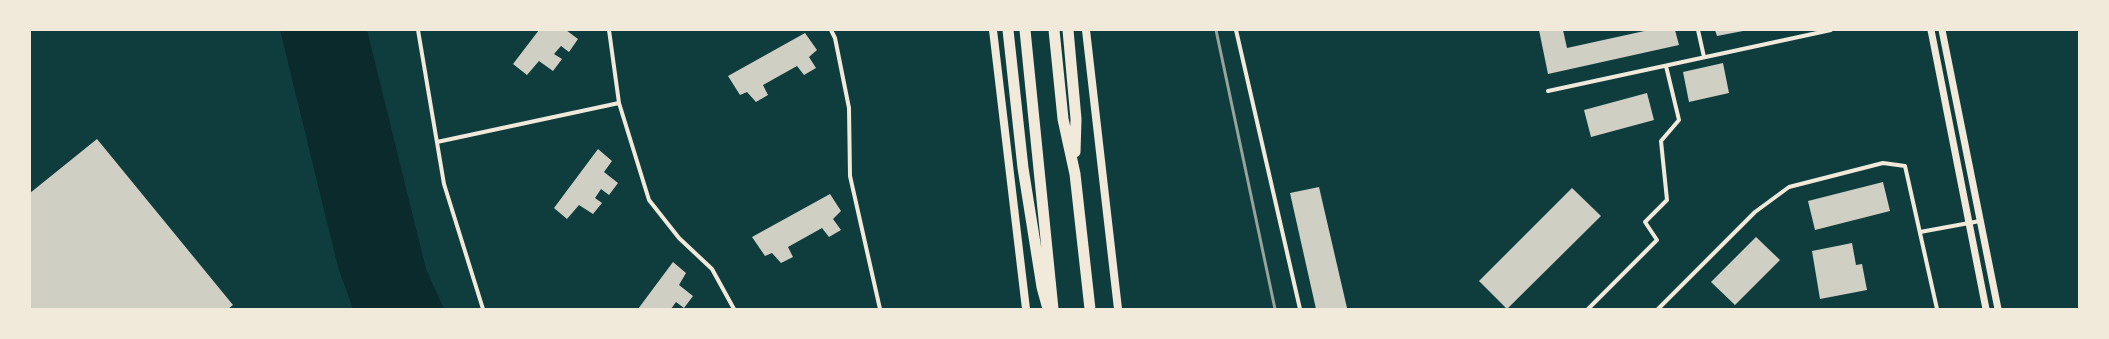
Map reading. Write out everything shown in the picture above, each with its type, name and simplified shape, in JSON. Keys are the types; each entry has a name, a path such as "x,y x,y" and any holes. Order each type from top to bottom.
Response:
{"highway":[{"path":"1008,30 1023,168 1042,287 1048,309"},
{"path":"1025,30 1053,309"},
{"path":"1054,30 1063,119 1075,174 1090,309"},
{"path":"1068,30 1076,119 1075,174"}],"main road":[{"path":"993,30 1026,309"},
{"path":"1086,30 1118,309"}],"street":[{"path":"418,30 444,184 484,309"},
{"path":"609,30 619,104 649,200 679,238 712,269 734,309"},
{"path":"831,30 835,38 849,108 850,176 880,309"},
{"path":"1236,30 1300,309"},
{"path":"1698,30 1704,57"},
{"path":"1548,91 1831,30"},
{"path":"1931,30 1986,309"},
{"path":"1942,30 1998,309"},
{"path":"1588,309 1657,240 1645,222 1667,200 1661,141 1679,120 1666,66"},
{"path":"437,142 619,104"},
{"path":"1658,309 1755,212 1789,188 1883,163 1905,166 1937,309"},
{"path":"1920,232 1980,221"}],"water":[{"path":"280,30 367,30 426,269 444,309 353,309 338,267"}],"building":[{"path":"539,30 566,30 578,39 569,52 561,46 554,54 562,59 553,71 539,61 527,75 513,64"},
{"path":"1539,30 1563,30 1567,48 1649,30 1675,30 1679,45 1548,74"},
{"path":"1715,30 1743,30 1743,31 1717,36"},
{"path":"805,33 817,50 809,57 816,68 804,75 797,66 763,85 768,95 756,102 747,92 740,95 728,76"},
{"path":"1723,63 1729,93 1689,102 1683,72"},
{"path":"1647,93 1654,120 1591,137 1584,110"},
{"path":"97,139 233,305 228,309 30,309 30,193"},
{"path":"598,149 612,161 604,172 618,183 609,195 601,189 595,198 602,203 593,214 579,205 567,219 554,208"},
{"path":"1883,182 1890,211 1815,230 1808,201"},
{"path":"1319,187 1347,308 1344,309 1316,309 1290,193"},
{"path":"1572,188 1601,216 1507,309 1479,281"},
{"path":"830,194 841,211 833,219 841,230 829,237 822,228 788,247 793,257 781,263 772,253 765,256 752,237"},
{"path":"1756,237 1780,260 1735,305 1711,282"},
{"path":"1852,243 1856,265 1862,264 1867,290 1820,299 1812,251"},
{"path":"673,262 686,273 679,285 693,296 684,308 676,302 671,309 638,309"}],"railway":[{"path":"1216,30 1275,309"}]}
